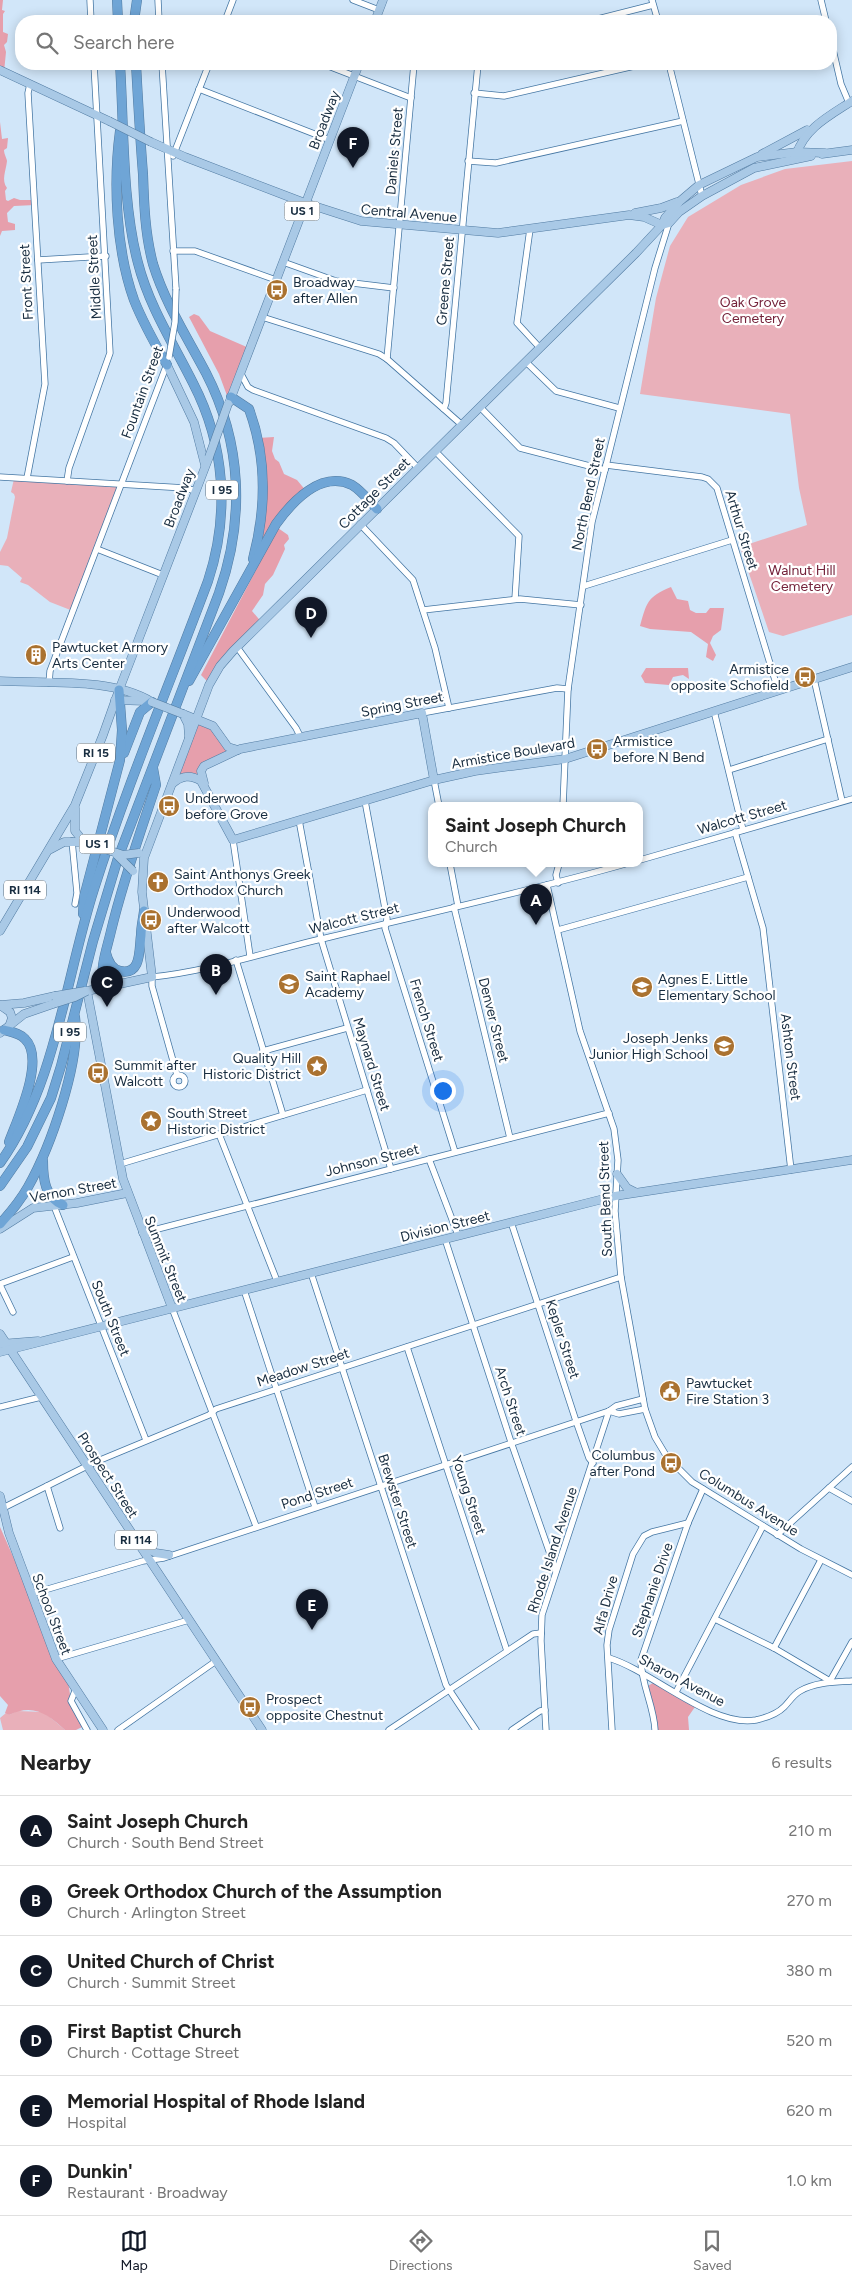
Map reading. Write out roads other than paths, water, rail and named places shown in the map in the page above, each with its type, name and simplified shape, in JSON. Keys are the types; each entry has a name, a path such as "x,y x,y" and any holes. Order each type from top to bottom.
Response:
{"highway":[{"path":"117,0 118,15"},
{"path":"132,0 133,15"},
{"path":"135,15 137,0"},
{"name":"I 95","path":"2,1161 27,1118 43,1078 82,929 108,846 208,581 215,555 221,518 220,464 210,422 196,387 155,310 138,263 130,220 120,70"},
{"name":"I 95","path":"0,1186 21,1156 47,1107 58,1077 92,941 112,878 229,562 236,529 237,482 231,439 220,405 207,375 167,301 151,254 145,211 136,70"},
{"path":"123,111 118,143 117,201 121,247 128,278 138,308 168,361"},
{"path":"230,401 249,409 258,437 262,473 259,530 247,577"},
{"path":"181,693 198,668 282,516 302,495 320,484 331,481 346,483 358,490 377,509"},
{"name":"US 1","path":"82,929 84,897 120,760 122,730 117,700 119,690"},
{"path":"120,760 140,712 152,702"},
{"path":"104,987 102,971 123,884 156,785 153,766"},
{"path":"106,951 109,964 115,969 126,971 135,967 140,957 144,911"},
{"path":"0,1224 24,1193 43,1156 66,1086 77,1030 74,1013"},
{"path":"2,1161 26,1098 32,1059 31,1047 25,1039 4,1030"},
{"path":"43,1156 43,1176 47,1189 59,1205"}],"main road":[{"path":"377,15 383,0"},
{"name":"Central Avenue","path":"0,70 171,151 351,219 498,233 629,215 644,217 666,224"},
{"name":"Broadway","path":"119,690 356,70"},
{"path":"629,215 679,202 699,185 813,127 850,102"},
{"path":"796,156 803,139 813,127"},
{"path":"757,157 796,156 852,150"},
{"path":"666,224 702,196 754,168 796,156"},
{"name":"Cottage Street","path":"142,892 143,864 149,842 214,675 237,646 666,224 665,218 679,202"},
{"path":"168,361 194,422 205,466"},
{"name":"Armistice Boulevard","path":"233,840 434,780 475,771 566,759 852,667"},
{"path":"0,681 95,685 127,690 152,702 198,718 213,726 228,747 240,749"},
{"path":"117,700 136,699 152,702"},
{"name":"RI 15","path":"75,805 117,700"},
{"path":"422,713 434,780"},
{"name":"Spring Street","path":"204,784 201,774 204,766 240,749 422,713"},
{"path":"183,714 189,728 188,741"},
{"path":"170,785 180,778 187,776 198,778 204,784 233,840"},
{"path":"75,805 75,830 84,842"},
{"name":"RI 114","path":"0,931 50,850 75,805"},
{"path":"50,850 61,843 72,841 84,842 128,855 139,853 149,842"},
{"path":"113,852 133,871 142,892 152,976"},
{"name":"Walcott Street","path":"0,1005 75,998 104,987 152,976"},
{"name":"Summit Street","path":"88,993 127,1193 172,1308"},
{"path":"4,1030 29,1011 54,1000"},
{"path":"0,1005 10,1012 12,1018 4,1030"},
{"name":"Division Street","path":"0,1352 5,1346 50,1340 615,1196 852,1160"},
{"path":"617,1174 628,1188 635,1192"},
{"name":"Vernon Street","path":"0,1229 29,1210 41,1206 59,1205 127,1193"},
{"name":"Prospect Street","path":"0,1334 5,1346 151,1561 258,1729"},
{"name":"School Street","path":"0,1496 9,1533 56,1660 75,1691 103,1730"},
{"path":"0,1522 9,1533"},
{"path":"138,1544 156,1553 169,1555"}],"street":[{"path":"90,0 91,15"},
{"path":"158,0 159,15"},
{"path":"227,15 233,0"},
{"path":"353,0 379,10"},
{"path":"821,0 825,15"},
{"path":"610,15 653,2 656,15"},
{"path":"837,67 841,84 850,102"},
{"name":"Middle Street","path":"67,481 69,468 110,356 94,70"},
{"name":"Fountain Street","path":"49,683 50,671 168,361 175,322 176,289 169,162 171,151 163,70"},
{"path":"171,151 207,70"},
{"path":"339,70 411,98"},
{"name":"Daniels Street","path":"387,359 413,70"},
{"name":"Greene Street","path":"444,410 456,314 477,70"},
{"path":"474,93 504,96 617,70"},
{"path":"670,70 702,196"},
{"name":"Front Street","path":"27,478 45,384 28,93 30,84"},
{"path":"200,89 330,140"},
{"path":"468,161 496,163 683,121"},
{"name":"North Bend Street","path":"563,802 568,689 592,522 666,224"},
{"path":"530,229 517,324 540,348"},
{"path":"173,251 195,251 208,254 276,280"},
{"path":"38,260 106,256"},
{"path":"283,262 336,281 394,288"},
{"path":"262,317 379,354 462,425"},
{"path":"526,362 556,391 619,408"},
{"path":"240,374 248,387 253,390 389,439 417,468"},
{"name":"Arthur Street","path":"480,407 520,448 525,450 605,468 708,479 717,488 720,496 778,690"},
{"path":"435,451 519,536 515,599"},
{"path":"0,477 185,488 196,491"},
{"path":"360,524 410,576 435,648 449,708"},
{"path":"584,586 732,540"},
{"path":"97,549 164,575"},
{"path":"423,610 515,599 581,605"},
{"path":"237,646 300,736"},
{"path":"814,679 842,801"},
{"name":"Spring Street","path":"422,713 557,688 568,689"},
{"path":"714,711 743,830"},
{"path":"729,770 828,740"},
{"path":"434,780 438,802"},
{"name":"Walcott Street","path":"643,859 852,799"},
{"name":"French Street","path":"365,801 386,928 456,1152"},
{"name":"Maynard Street","path":"299,820 321,939 391,1168"},
{"name":"Ashton Street","path":"735,832 763,928 791,1170"},
{"path":"233,840 250,956"},
{"path":"72,841 77,890 75,904"},
{"name":"Denver Street","path":"450,867 456,907 510,1138"},
{"path":"558,867 556,874 558,883"},
{"name":"Walcott Street","path":"152,976 177,973 236,960 558,883 614,867"},
{"path":"558,930 748,876"},
{"name":"South Bend Street","path":"547,885 580,1031 609,1113 617,1146 615,1196 621,1277 643,1399"},
{"path":"236,960 283,1115"},
{"path":"152,976 152,986 177,1075"},
{"path":"263,1051 348,1028"},
{"path":"120,1164 367,1090"},
{"name":"Johnson Street","path":"142,1233 609,1113"},
{"path":"219,1134 277,1281"},
{"path":"429,1159 458,1235"},
{"name":"South Street","path":"59,1205 73,1257 146,1440"},
{"name":"Kepler Street","path":"511,1222 588,1458 593,1464"},
{"name":"Arch Street","path":"445,1239 556,1571"},
{"path":"14,1312 0,1285 73,1257"},
{"name":"Brewster Street","path":"311,1273 419,1606 450,1690 476,1730"},
{"name":"Meadow Street","path":"3,1508 87,1466 212,1412 277,1388 621,1277"},
{"path":"244,1290 315,1507"},
{"name":"Summit Street","path":"172,1308 256,1526"},
{"name":"Young Street","path":"408,1347 507,1651"},
{"path":"0,1406 41,1397"},
{"name":"Columbus Avenue","path":"643,1399 655,1437 667,1457 684,1474 703,1489 777,1535 852,1575"},
{"name":"Pond Street","path":"31,1594 143,1561 151,1561 609,1411 616,1406 643,1399"},
{"name":"Pond Street","path":"609,1411 619,1414 645,1409"},
{"name":"Rhode Island Avenue","path":"546,1730 541,1633 542,1615 609,1411"},
{"path":"777,1535 852,1467"},
{"path":"47,1486 60,1528"},
{"path":"829,1488 852,1501"},
{"name":"Stephanie Drive","path":"655,1730 654,1713 641,1672 642,1653 688,1523 703,1489"},
{"name":"Alfa Drive","path":"612,1730 607,1645 617,1600 638,1544 644,1536 660,1528 688,1523"},
{"path":"676,1692 763,1526"},
{"path":"774,1648 821,1560"},
{"path":"715,1618 774,1648 830,1681 852,1642"},
{"path":"56,1660 189,1620"},
{"path":"390,1730 533,1634 541,1633"},
{"name":"Sharon Avenue","path":"609,1658 641,1672 714,1713 744,1721 757,1720 778,1712 800,1690 830,1681 852,1681"},
{"path":"118,1730 216,1661"},
{"path":"75,1691 71,1700 87,1730"},
{"path":"512,1730 540,1711 545,1710"}],"place":[{"name":"Dunkin'","path":"353,168"},
{"name":"Broadway after Allen","path":"277,290"},
{"name":"First Baptist Church","path":"311,638"},
{"name":"Pawtucket Armory Arts Center","path":"36,655"},
{"name":"Armistice opposite Schofield","path":"805,677"},
{"name":"Armistice before N Bend","path":"597,749"},
{"name":"Underwood before Grove","path":"169,806"},
{"name":"Saint Anthonys Greek Orthodox Church","path":"158,882"},
{"name":"Underwood after Walcott","path":"151,920"},
{"name":"Saint Joseph Church","path":"536,925"},
{"name":"Saint Raphael Academy","path":"289,984"},
{"name":"Agnes E. Little Elementary School","path":"642,987"},
{"name":"Greek Orthodox Church of the Assumption","path":"216,995"},
{"name":"United Church of Christ","path":"107,1007"},
{"name":"Joseph Jenks Junior High School","path":"724,1046"},
{"name":"Quality Hill Historic District","path":"317,1066"},
{"name":"Summit after Walcott","path":"98,1073"},
{"name":"South Street Historic District","path":"151,1121"},
{"name":"Pawtucket Fire Station 3","path":"670,1391"},
{"name":"Columbus after Pond","path":"671,1463"},
{"name":"Memorial Hospital of Rhode Island","path":"312,1630"},
{"name":"Prospect opposite Chestnut","path":"250,1707"}],"park label":[{"name":"Oak Grove Cemetery","path":"753,310"},
{"name":"Walnut Hill Cemetery","path":"802,578"}]}
